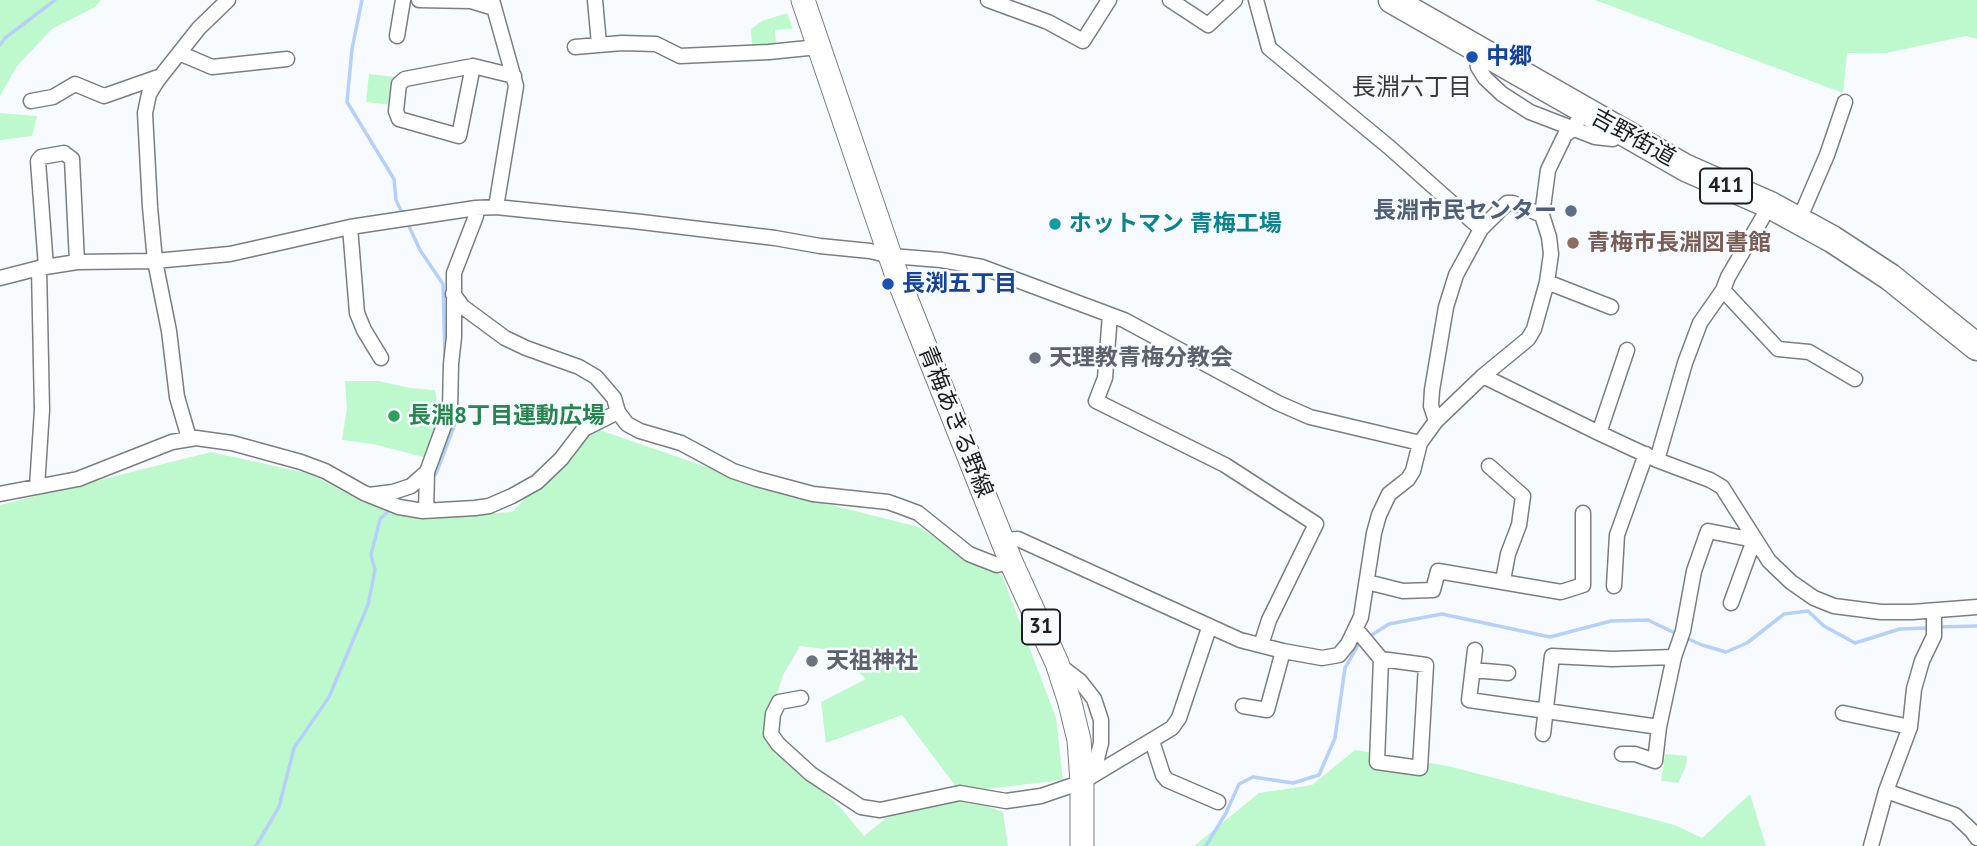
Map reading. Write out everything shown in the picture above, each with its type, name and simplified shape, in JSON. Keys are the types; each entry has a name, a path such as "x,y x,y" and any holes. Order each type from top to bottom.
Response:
{"highway":[{"name":"吉野街道","path":"1392,0 1482,51 1578,120 1621,132 1686,168 1799,220 1890,278 1977,347"}],"main road":[{"name":"青梅あきる野線","path":"803,0 891,256 944,396 1007,551 1057,663 1079,740 1083,846"}],"street":[{"path":"189,438 177,397 169,331 155,261 149,207 145,113 149,94 161,76 199,28 229,0"},
{"path":"397,36 403,0"},
{"path":"419,0 493,4 516,86 496,207"},
{"path":"594,0 598,44"},
{"path":"988,0 1048,22 1083,41 1109,0"},
{"path":"1170,0 1208,25 1235,0"},
{"path":"1256,0 1269,48 1389,147 1481,229"},
{"path":"575,47 598,44 656,44 680,56 818,47"},
{"path":"179,53 212,66 287,59"},
{"path":"472,66 459,136 399,119 396,111 399,84 405,79 472,66 513,76"},
{"path":"32,101 53,97 75,83 104,96 161,76"},
{"path":"1799,220 1827,155 1845,102"},
{"path":"453,294 463,307 505,338 579,367 596,377 614,398 618,412 627,425 694,449 733,471 813,494 888,502 918,513 976,558 997,565 1018,539 1240,640 1283,651 1331,657 1339,654 1358,630 1379,515 1390,494 1408,479 1413,471 1420,443 1436,421 1483,376 1528,339 1534,329 1547,282 1551,254 1542,215 1548,170 1565,135 1578,120"},
{"path":"37,487 43,410 43,267 38,161 41,156 64,153 72,159 77,262"},
{"path":"1436,421 1431,406 1446,307 1456,275 1481,229 1507,203 1542,215"},
{"path":"1614,586 1617,535 1651,457 1700,323 1723,290 1770,205"},
{"path":"0,278 77,262 155,261 230,254 349,227 476,208 496,207 775,238 982,267 1124,320 1278,403 1310,417 1420,443"},
{"path":"426,510 427,473 450,408 454,273 476,216 476,208"},
{"path":"349,227 357,313 381,358"},
{"path":"1547,282 1611,307"},
{"path":"1723,290 1778,349 1808,352 1856,379"},
{"path":"1110,315 1105,378 1096,401 1225,466 1317,524 1269,620 1261,645"},
{"path":"1599,433 1628,351"},
{"path":"1483,376 1599,433 1722,487 1769,561 1791,582 1814,598 1834,606 1934,620 1977,607"},
{"path":"0,494 78,479 172,442 189,438 232,443 302,462 393,505 426,510 475,508 489,506 512,496 545,475 584,429 618,412"},
{"path":"1489,466 1523,496 1503,580"},
{"path":"369,495 411,486 427,473"},
{"path":"1367,582 1403,591 1433,590 1439,564 1561,592 1590,584 1579,522"},
{"path":"1622,754 1635,754 1655,761 1659,727 1694,571 1708,531 1754,540"},
{"path":"1731,603 1754,540"},
{"path":"1871,846 1886,791 1910,727 1914,689 1922,661 1934,636 1934,620"},
{"path":"801,698 779,702 772,714 771,734 778,744 811,774 861,807 880,810 960,793 1006,800 1041,796 1082,782 1172,728 1179,718 1209,628"},
{"path":"1358,630 1381,659 1377,762 1420,768 1426,665 1381,659"},
{"path":"1543,734 1552,656 1612,659 1678,644"},
{"path":"1475,650 1469,700 1659,727"},
{"path":"1243,705 1267,710 1283,651"},
{"path":"1473,670 1508,674"},
{"path":"1843,713 1910,727"},
{"path":"1152,741 1167,780 1218,802"},
{"path":"1886,791 1955,815 1977,838"}],"green space":[{"path":"0,0 101,0 95,7 52,29 17,66 0,96"},
{"path":"1595,0 1977,0 1977,39 1966,36 1886,53 1847,53 1843,93"},
{"path":"787,13 793,29 775,30 776,45 752,46 751,29 762,21"},
{"path":"369,74 396,77 392,105 366,102"},
{"path":"0,113 37,116 32,136 0,140"},
{"name":"長淵8丁目運動広場","path":"345,381 379,381 435,390 441,423 427,458 373,444 342,440 347,408"},
{"path":"594,428 779,492 919,527 970,560 1002,575 1056,718 1063,780 960,792 902,715 826,743 821,702 866,679 833,650 800,646 783,675 766,730 786,758 840,807 864,836 886,818 947,791 1003,812 1008,846 0,846 0,505 211,452 311,474 362,502 424,517 512,512"},
{"path":"1355,750 1448,766 1675,825 1702,838 1750,794 1766,846 1194,846 1259,793 1312,785"},
{"path":"1665,754 1687,756 1686,766 1678,783 1661,781"}],"waterway":[{"path":"0,45 5,38 55,0"},
{"path":"362,0 352,49 347,102 394,179 396,200 403,215"},
{"path":"407,222 420,250 443,284 445,358"},
{"path":"431,478 436,474 455,424 458,410 456,405"},
{"path":"256,846 279,807 294,748 329,697 368,605 375,570 371,555 380,519 392,508"},
{"path":"1686,638 1726,652 1747,643 1784,614 1808,611 1824,626 1855,643 1900,629 1928,628"},
{"path":"1367,638 1389,624 1442,614 1550,637 1611,621 1648,620 1679,635"},
{"path":"1936,627 1977,626"},
{"path":"1206,846 1226,813 1239,784 1253,777 1293,783 1319,775 1335,738 1345,668 1360,642"}],"place":[{"name":"中郷","path":"1472,57"},
{"name":"長淵市民センター","path":"1571,211"},
{"name":"ホットマン 青梅工場","path":"1055,224"},
{"name":"青梅市長淵図書館","path":"1573,243"},
{"name":"長渕五丁目","path":"888,284"},
{"name":"天理教青梅分教会","path":"1035,358"},
{"name":"長淵8丁目運動広場","path":"394,416"},
{"name":"天祖神社","path":"812,661"}],"district":[{"name":"長淵六丁目","path":"1412,88"}]}
